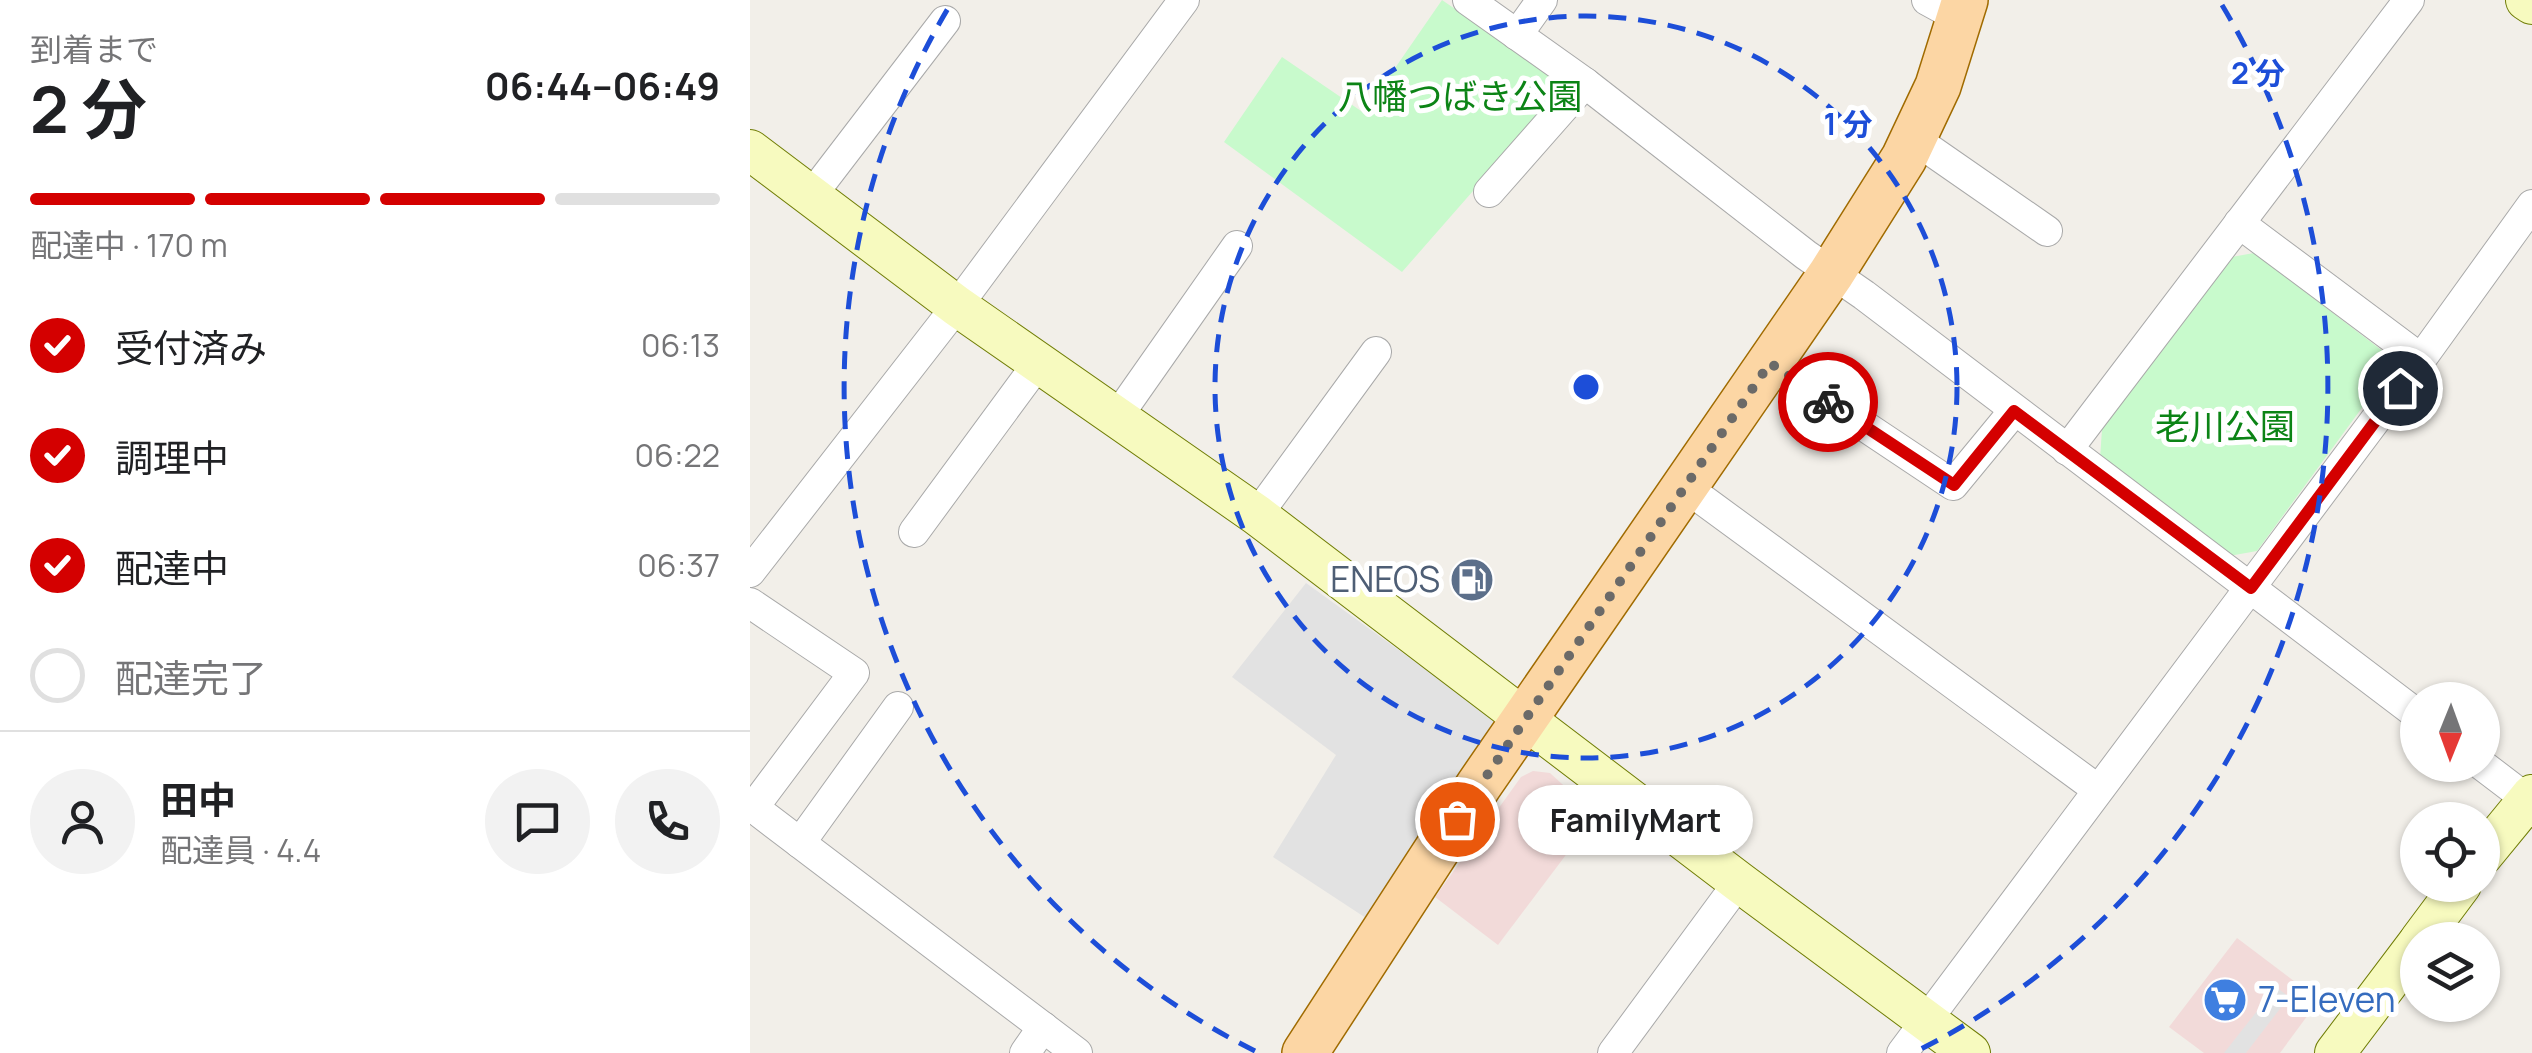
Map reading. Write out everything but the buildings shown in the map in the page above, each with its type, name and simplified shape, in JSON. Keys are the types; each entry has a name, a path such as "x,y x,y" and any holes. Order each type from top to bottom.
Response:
{"main road":[{"path":"1305,1053 1479,785 1831,274 1904,158 1938,86 1951,6"}],"street":[{"path":"750,572 957,306 1184,0"},
{"path":"1468,0 1585,82 1831,274 2400,701"},
{"path":"1517,35 1542,0"},
{"path":"2067,450 2408,0"},
{"path":"811,196 945,22"},
{"path":"1489,192 1585,82"},
{"path":"1913,138 2047,231"},
{"path":"754,162 811,196 957,306 1257,515 1970,1053"},
{"path":"1902,1053 2532,205"},
{"path":"2240,223 2421,359"},
{"path":"1117,417 1236,246"},
{"path":"1257,515 1376,352"},
{"path":"914,532 1038,362"},
{"path":"1770,363 1954,485 2014,411"},
{"path":"1684,486 2098,790"},
{"path":"750,603 854,673 752,806 1076,1053"},
{"path":"800,843 898,707"},
{"path":"2500,777 2531,799 2500,835"},
{"path":"1613,1053 1739,882"},
{"path":"2433,922 2448,902"},
{"path":"2334,1053 2400,965"},
{"path":"1024,1053 1043,1027"}],"shaded area":[{"path":"1306,583 1497,721 1369,920 1273,857 1336,755 1232,677"},
{"path":"1533,771 1550,773 1596,815 1498,945 1435,897 1521,777"},
{"path":"2237,938 2319,1000 2280,1053 2204,1053 2169,1027"},
{"path":"2276,987 2289,997 2246,1053 2224,1053"}],"green space":[{"name":"八幡つばき公園","path":"1442,0 1566,85 1402,272 1224,142 1282,57 1364,113"},
{"name":"老川公園","path":"2254,253 2384,352 2386,375 2257,551 2229,556 2100,459 2102,429 2226,258"}],"way so far":[{"path":"1457,819 1770,363 1828,402"}],"place":[{"name":"ENEOS","path":"1472,580"},
{"name":"FamilyMart","path":"1457,819"},
{"name":"7-Eleven","path":"2225,1000"}],"route":[{"path":"1828,402 1954,485 2014,411 2251,588 2400,388"}]}
